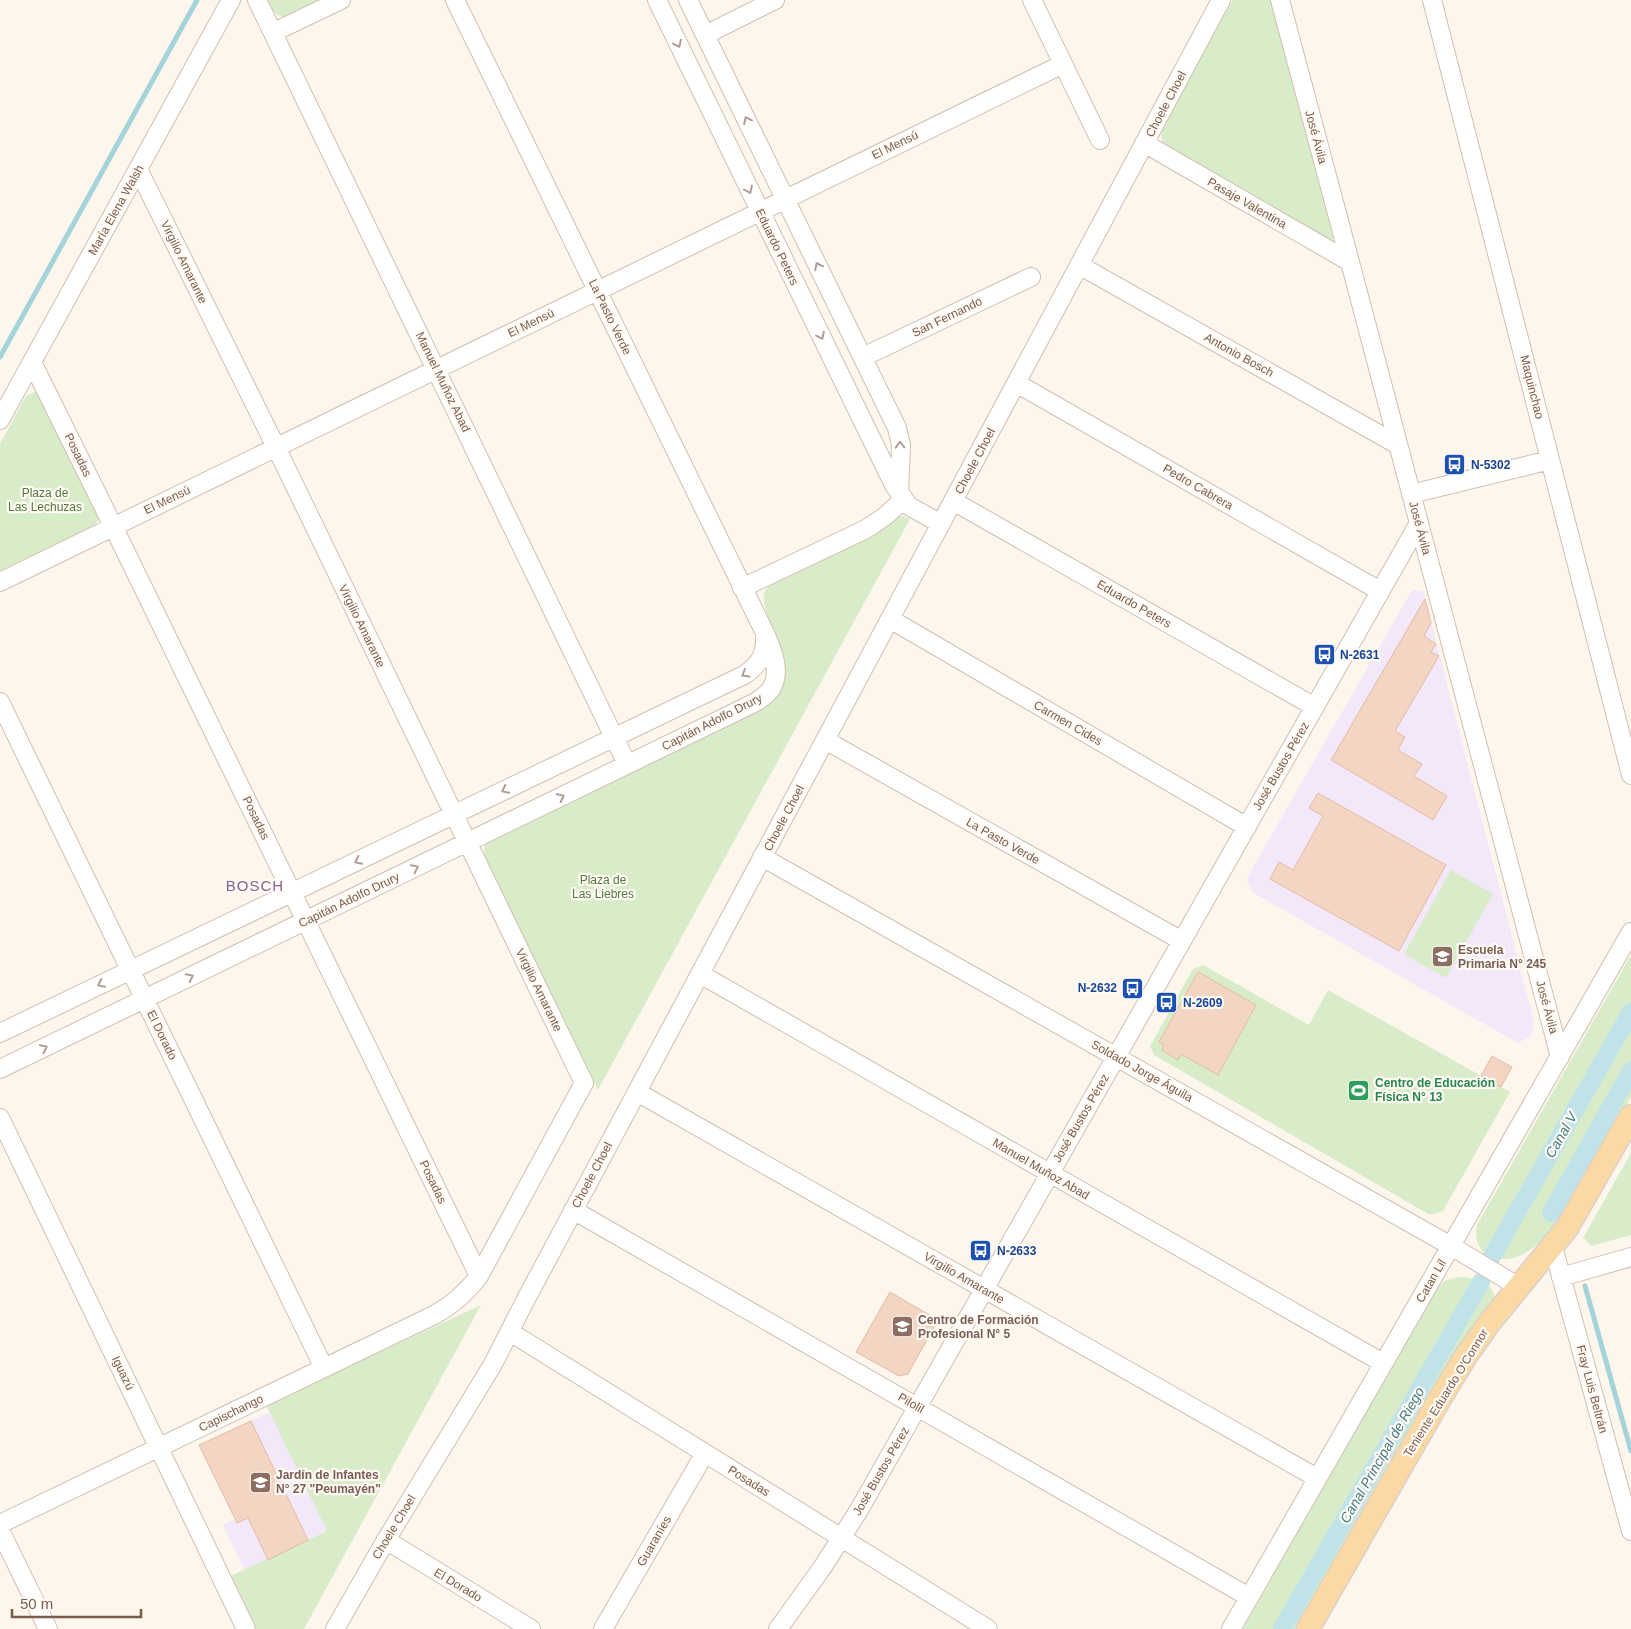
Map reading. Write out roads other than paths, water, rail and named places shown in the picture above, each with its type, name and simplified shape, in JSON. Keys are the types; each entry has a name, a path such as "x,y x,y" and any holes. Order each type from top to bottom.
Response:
{"main road":[{"name":"Teniente Eduardo O'Connor","path":"1308,1629 1441,1397 1478,1338 1567,1228 1631,1116"}],"street":[{"name":"María Elena Walsh","path":"0,420 231,0"},
{"name":"Manuel Muñoz Abad","path":"257,0 627,764"},
{"path":"274,32 341,0"},
{"name":"La Pasto Verde","path":"455,0 765,633"},
{"name":"Eduardo Peters","path":"657,0 901,496 915,510 941,524"},
{"path":"688,0 898,428 900,436 901,496 884,517 866,529 742,588"},
{"path":"705,34 775,0"},
{"path":"1032,0 1100,140"},
{"name":"Choele Choel","path":"335,1629 386,1540 493,1364 1221,0"},
{"name":"José Ávila","path":"1280,0 1560,1056"},
{"name":"Maquinchao","path":"1432,0 1631,775"},
{"name":"El Mensú","path":"0,582 1063,64"},
{"name":"Pasaje Valentina","path":"1144,143 1350,262"},
{"name":"Virgilio Amarante","path":"138,169 276,447 584,1083 478,1276"},
{"name":"Antonio Bosch","path":"1079,265 1398,445"},
{"name":"San Fernando","path":"863,357 1031,277"},
{"name":"Posadas","path":"32,362 478,1276"},
{"name":"Pedro Cabrera","path":"1016,383 1380,591"},
{"path":"1411,494 1550,460"},
{"name":"Eduardo Peters","path":"953,501 1314,707"},
{"name":"José Bustos Pérez","path":"778,1629 842,1538 918,1407 1419,523"},
{"name":"Carmen Cides","path":"890,619 1247,827"},
{"path":"0,1033 744,675 760,662 764,654 766,645 765,633"},
{"name":"Capitán Adolfo Drury","path":"0,1069 756,702 771,689 776,671 772,651 765,633"},
{"name":"El Dorado","path":"0,702 324,1368"},
{"name":"La Pasto Verde","path":"825,740 1182,941"},
{"name":"Soldado Jorge Águila","path":"762,857 1451,1246 1519,1287"},
{"name":"Catan Lil","path":"1230,1629 1631,932"},
{"name":"Manuel Muñoz Abad","path":"700,974 1383,1363"},
{"name":"Virgilio Amarante","path":"637,1092 1317,1478"},
{"name":"Iguazú","path":"0,1118 246,1629"},
{"name":"Pilolil","path":"574,1210 1249,1597"},
{"name":"Fray Luis Beltrán","path":"1553,1247 1631,1530"},
{"path":"1561,1277 1631,1257"},
{"name":"Capischango","path":"0,1524 434,1316 460,1298 478,1276"},
{"name":"Posadas","path":"510,1332 988,1629"},
{"name":"Guaraníes","path":"603,1629 705,1453"},
{"path":"0,1530 48,1629"},
{"name":"El Dorado","path":"386,1540 531,1629"}],"waterway":[{"path":"0,357 197,0"},
{"name":"Canal V","path":"1491,1258 1631,1012"},
{"name":"Canal Principal de Riego","path":"1551,1213 1631,1071"},
{"name":"Canal Principal de Riego","path":"1282,1629 1481,1282"},
{"path":"1585,1286 1631,1451"}],"place":[{"name":"N-5302","path":"1455,465"},
{"name":"N-2631","path":"1324,655"},
{"name":"Escuela Primaria N° 245","path":"1442,957"},
{"name":"N-2632","path":"1133,988"},
{"name":"N-2609","path":"1167,1003"},
{"name":"Centro de Educación Física N° 13","path":"1359,1090"},
{"name":"N-2633","path":"981,1251"},
{"name":"Centro de Formación Profesional N° 5","path":"902,1327"},
{"name":"Jardín de Infantes N° 27 \"Peumayén\"","path":"260,1482"}],"district":[{"name":"BOSCH","path":"255,886"}],"park label":[{"name":"Plaza de Las Lechuzas","path":"45,500"},
{"name":"Plaza de Las Liebres","path":"603,887"}]}
